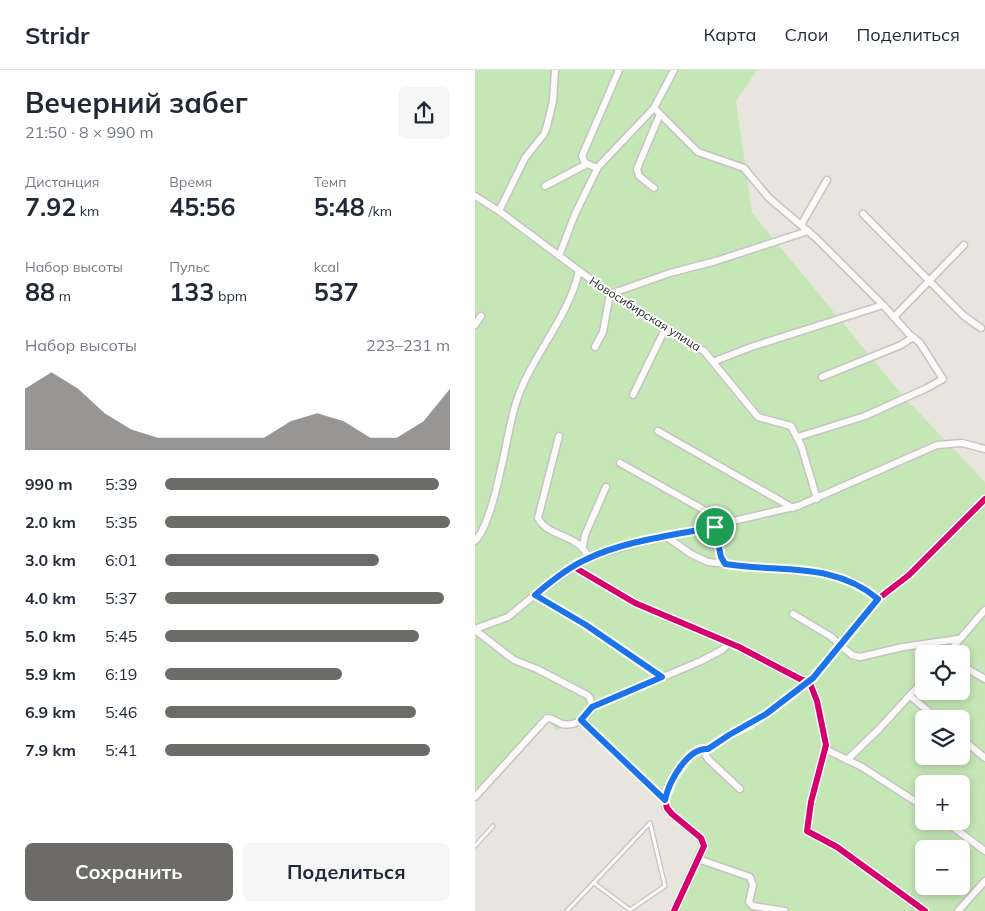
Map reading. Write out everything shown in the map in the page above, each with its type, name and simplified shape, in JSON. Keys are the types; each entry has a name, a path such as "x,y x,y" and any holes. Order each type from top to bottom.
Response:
{"street":[{"path":"499,211 525,158 544,134 553,101 555,70"},
{"path":"597,168 581,160 619,70"},
{"path":"559,256 575,214 597,168 654,108 674,70"},
{"path":"654,108 698,152 744,168 769,198 808,231 920,343 943,379 865,416 797,438"},
{"path":"654,188 639,176 637,169 660,114"},
{"path":"545,186 587,164"},
{"path":"801,225 827,180"},
{"name":"Новосибирская улица","path":"475,196 499,211 610,294 692,341 715,361 751,412 791,426 797,438 817,498"},
{"path":"863,214 964,316 981,328"},
{"path":"595,347 603,332 610,294 670,273 717,262 808,231"},
{"path":"895,317 964,245"},
{"path":"475,541 481,533 495,494 518,394 572,295 579,271"},
{"path":"715,361 751,347 883,305"},
{"path":"475,325 481,316"},
{"path":"633,395 666,327"},
{"path":"822,377 901,345 913,337"},
{"path":"657,430 793,508"},
{"path":"559,436 538,518 544,525 583,546"},
{"path":"475,629 508,617 535,595 588,558 667,537 793,508 937,445 962,442 985,449"},
{"path":"620,463 729,524"},
{"path":"588,558 583,546 585,535 606,487"},
{"path":"665,800 673,780 691,754 701,748 708,749 749,725 778,706 809,681 878,599 909,575 985,499"},
{"path":"715,527 721,557 725,564"},
{"path":"667,537 698,558 725,564 829,574 855,582 878,599"},
{"path":"574,567 643,607 729,643 802,680 809,681 813,686 825,732 825,749 811,802 807,831 837,847 925,911"},
{"path":"535,595 586,625 662,677"},
{"path":"954,645 985,610"},
{"path":"793,614 840,644 852,655 860,657 903,646 958,639"},
{"path":"475,629 513,660 537,669 587,695 590,698 592,707"},
{"path":"475,797 547,718 566,724 581,720 592,707 701,661 721,650 729,643"},
{"path":"970,670 985,679"},
{"path":"847,760 879,730 915,690"},
{"path":"910,696 927,710"},
{"path":"581,720 665,800 667,808 672,814 704,841 704,846 674,911"},
{"path":"970,746 985,758"},
{"path":"701,748 708,759 740,789"},
{"path":"825,749 862,767 915,801"},
{"path":"957,830 985,851"},
{"path":"698,860 750,877 753,885 749,902 753,906 785,911"},
{"path":"958,911 985,881"}],"lane":[{"path":"567,911 650,823 665,886 629,910 594,883"},
{"path":"475,846 493,826"}],"green space":[{"path":"475,70 757,70 736,101 752,213 904,397 985,482 985,911 672,911 670,909 700,841 661,809 661,798 576,722 556,730 548,720 475,800"}],"cycle path":[{"path":"674,911 704,846 701,838 672,814 667,808 665,800 673,780 691,754 699,749 708,749 729,735 750,725 778,706 813,678 878,599 909,575 985,499"},
{"path":"574,567 635,603 739,647 802,680 809,681 817,701 826,745 811,802 807,831 837,847 925,911"}],"route":[{"path":"715,527 722,561 725,564 798,570 847,578 878,599 850,630 813,678 804,683 784,702 738,732 729,735 708,749 702,748 691,754 673,780 665,800 581,720 587,716 592,707 610,701 662,677 616,644 535,595 582,561 594,555 633,544 715,527"}]}
